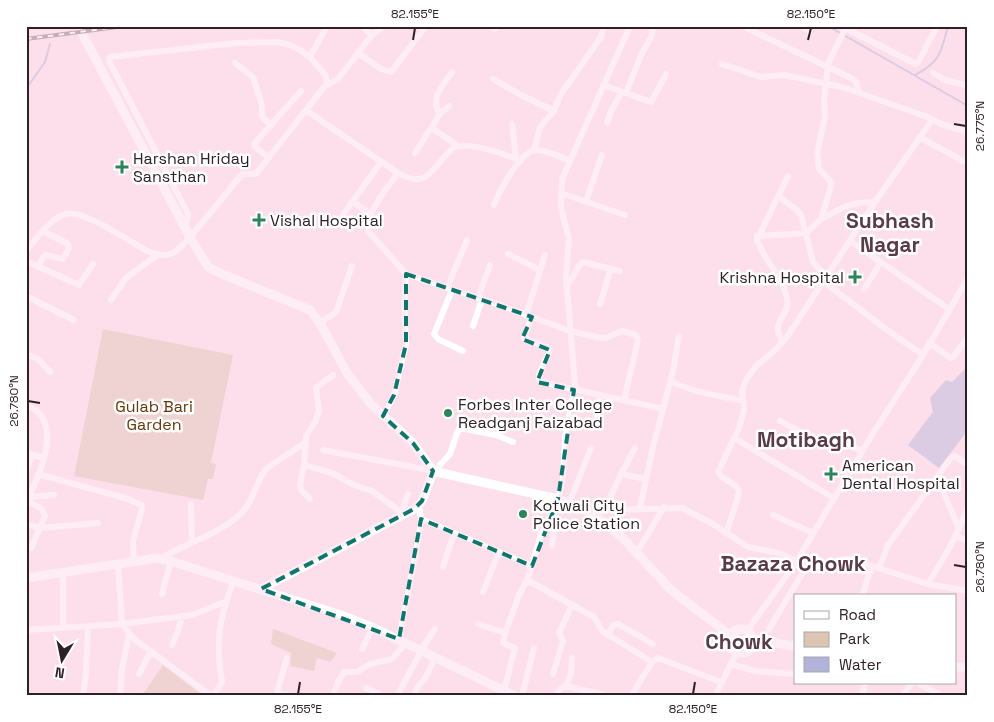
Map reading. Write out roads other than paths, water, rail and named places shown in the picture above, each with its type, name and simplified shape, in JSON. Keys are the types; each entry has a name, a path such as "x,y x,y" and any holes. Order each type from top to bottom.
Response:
{"main road":[{"path":"78,26 185,228 208,267 310,310 320,323 347,373 370,403 413,443 433,471 558,499 592,513 613,529 671,590 731,636"},
{"path":"261,589 419,506 433,471"},
{"path":"26,578 166,560 234,580 372,627 515,696"},
{"path":"738,630 747,631 750,633 753,644 748,651 737,652 729,641 731,636 738,630"},
{"path":"753,640 794,646"}],"street":[{"path":"310,57 327,26"},
{"path":"361,26 372,36"},
{"path":"26,251 43,231 62,216 68,214 81,215 157,255 172,254 190,237 242,174 256,174 327,85 338,79 372,36 384,26"},
{"path":"358,53 381,69 391,72 426,26"},
{"path":"490,26 494,28 497,26"},
{"path":"534,150 538,131 554,111 561,94 601,38 604,26"},
{"path":"504,691 515,648 503,643 505,633 519,595 527,580 542,532 553,515 558,499 563,480 565,438 574,390 574,363 566,285 569,239 561,208 560,193 562,179 630,26"},
{"path":"607,123 610,111 624,93 651,37 654,26"},
{"path":"742,26 856,82 859,92"},
{"path":"800,26 809,31"},
{"path":"821,219 832,184 819,168 817,156 825,117 824,101 827,67 843,31 916,64 937,26"},
{"path":"185,228 188,214 109,59 110,57 226,44 272,42 292,46 310,57 326,76 327,85"},
{"path":"235,63 253,77 262,105 262,116 271,126"},
{"path":"722,64 761,78 784,75 859,92 968,132"},
{"path":"440,114 436,107 436,97 452,72"},
{"path":"933,73 945,80 968,86"},
{"path":"603,85 651,102 666,74"},
{"path":"494,79 554,111"},
{"path":"269,158 254,146 301,92"},
{"path":"415,153 440,114 449,106"},
{"path":"307,111 381,162 410,179 423,178 437,168 450,150 458,146 467,145 519,160"},
{"path":"726,534 737,501 738,490 734,483 720,476 718,472 742,417 743,387 756,366 783,342 874,202 932,120"},
{"path":"512,124 519,160"},
{"path":"432,128 458,146"},
{"path":"920,137 962,160"},
{"path":"494,205 502,186 519,160 529,152 539,150 569,160"},
{"path":"586,201 602,155"},
{"path":"340,219 381,162"},
{"path":"398,173 371,215 367,228 368,232 406,274 570,331 601,338 606,338 622,331 638,336 624,400"},
{"path":"783,342 777,333 777,327 779,320 786,310 787,300 784,290 758,243 757,236 788,176"},
{"path":"560,193 625,215"},
{"path":"778,196 799,211 813,262 825,280 890,332 923,355"},
{"path":"352,201 371,215"},
{"path":"757,236 806,233 821,219 853,204 874,202"},
{"path":"38,266 46,255 63,259 70,246 43,231"},
{"path":"463,351 438,339 434,334 467,240"},
{"path":"850,241 949,309"},
{"path":"508,254 540,270"},
{"path":"111,300 126,278 157,255"},
{"path":"545,255 524,338 550,350 539,379 547,384 663,409"},
{"path":"26,261 79,285 93,264"},
{"path":"566,285 574,278 582,262 620,271"},
{"path":"864,289 881,262"},
{"path":"320,323 336,312 352,266"},
{"path":"473,326 490,266"},
{"path":"600,304 611,268"},
{"path":"383,416 394,395 406,344 404,303 406,274"},
{"path":"747,631 795,562 923,355 968,278"},
{"path":"26,296 74,320"},
{"path":"640,508 671,382 679,336"},
{"path":"929,344 951,358 968,337"},
{"path":"26,354 38,359 50,372"},
{"path":"310,499 300,488 307,433 315,422 319,411 316,388 333,375"},
{"path":"671,382 743,401"},
{"path":"596,416 600,396"},
{"path":"27,407 39,413 45,425 47,441 44,458 27,500"},
{"path":"780,421 831,448 841,441 862,451"},
{"path":"323,450 433,471 450,454 460,428 496,435 513,442"},
{"path":"734,438 834,498"},
{"path":"162,594 166,560 192,542 224,526 239,515 250,502 262,474 267,468 306,442"},
{"path":"569,503 591,448"},
{"path":"604,510 635,448"},
{"path":"26,472 29,454 44,458"},
{"path":"863,594 886,548 953,457 958,457 968,465"},
{"path":"304,465 332,473 354,485 372,491 404,513 408,494"},
{"path":"38,474 128,499 142,505 133,540 134,563"},
{"path":"621,474 646,479"},
{"path":"937,477 958,529"},
{"path":"27,500 54,495"},
{"path":"27,500 44,512 44,519 31,548"},
{"path":"191,504 192,542"},
{"path":"333,696 344,672 357,672 370,664 392,659 402,641 421,519 419,506"},
{"path":"636,554 664,507"},
{"path":"592,513 604,510 640,508 675,507 687,509 748,547 779,553 806,569 816,569 845,559 876,567 950,592 968,591"},
{"path":"928,584 955,536 968,508"},
{"path":"552,545 555,522 553,515"},
{"path":"773,515 813,533"},
{"path":"421,519 532,566"},
{"path":"26,524 40,528 98,523"},
{"path":"443,567 454,533"},
{"path":"955,536 968,541"},
{"path":"483,592 499,552"},
{"path":"118,565 122,624 129,635 212,696 222,682 218,641 219,628 225,602 234,580"},
{"path":"770,629 806,569"},
{"path":"63,573 63,628"},
{"path":"527,580 594,617 599,628 608,635 652,662"},
{"path":"26,630 122,624 182,616 200,612 225,602"},
{"path":"553,674 563,641 559,633 572,605"},
{"path":"172,646 182,616"},
{"path":"478,624 505,633"},
{"path":"608,635 613,625 618,624 653,644"},
{"path":"83,696 88,627"},
{"path":"362,649 372,627"},
{"path":"397,696 435,629"},
{"path":"120,696 122,669 129,635"},
{"path":"522,696 534,648"},
{"path":"138,674 151,651"},
{"path":"715,696 737,652"},
{"path":"287,658 277,694 291,696"},
{"path":"415,696 414,692 417,686 424,680 435,658"},
{"path":"566,686 571,672 572,658"},
{"path":"631,696 652,662 656,659 663,659 721,682"},
{"path":"730,664 755,671 794,674"},
{"path":"902,696 906,688 911,684"},
{"path":"921,684 942,696"},
{"path":"556,696 560,689 566,686 608,696"},
{"path":"366,688 383,696"}],"water":[{"path":"968,366 968,430 939,468 908,445 933,412 930,398 946,380 952,382"}],"waterway":[{"path":"828,26 968,106"},
{"path":"915,75 935,61 941,50 948,26"},
{"path":"26,89 45,62 50,44"}],"railway":[{"path":"26,39 125,26"}],"place":[{"name":"Harshan Hriday Sansthan","path":"122,167"},
{"name":"Vishal Hospital","path":"259,220"},
{"name":"Krishna Hospital","path":"855,277"},
{"name":"Forbes Inter College Readganj Faizabad","path":"448,413"},
{"name":"American Dental Hospital","path":"831,474"},
{"name":"Kotwali City Police Station","path":"523,514"}],"district":[{"name":"Subhash Nagar","path":"890,232"},
{"name":"Motibagh","path":"806,439"},
{"name":"Bazaza Chowk","path":"793,563"},
{"name":"Chowk","path":"739,641"}],"park label":[{"name":"Gulab Bari Garden","path":"154,415"}]}
